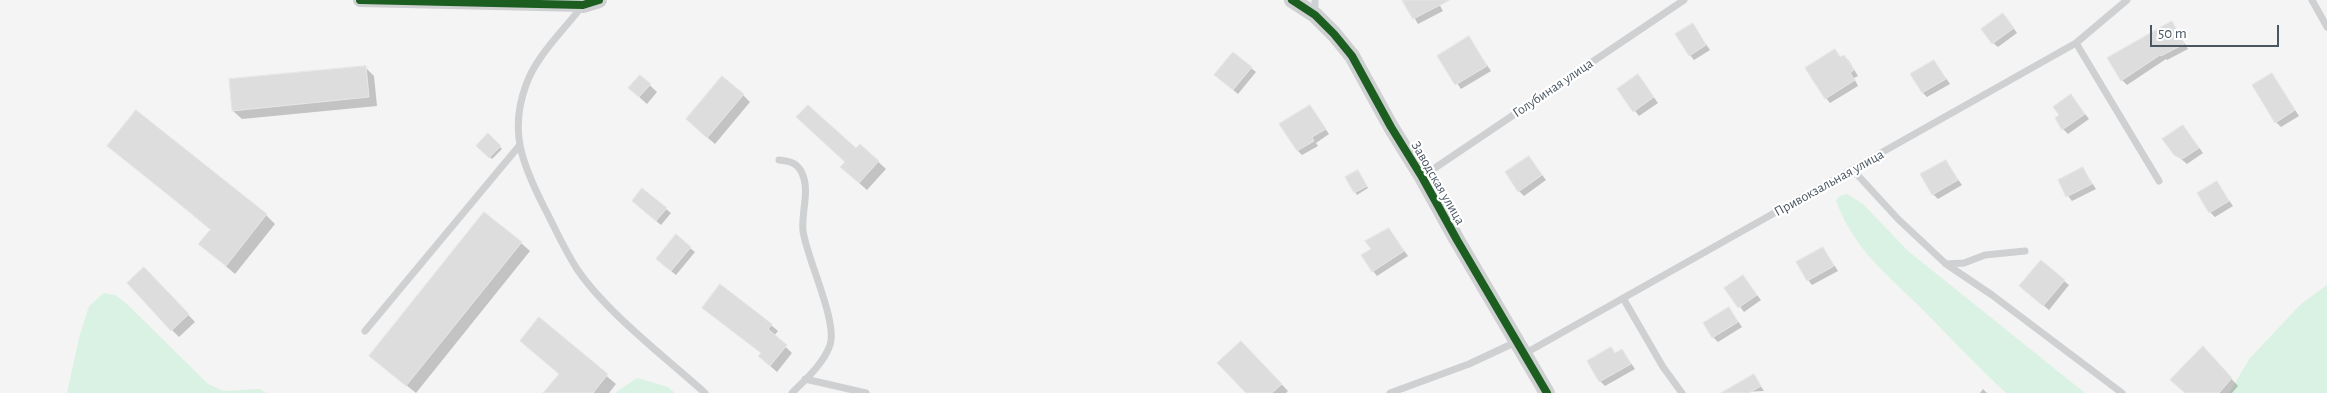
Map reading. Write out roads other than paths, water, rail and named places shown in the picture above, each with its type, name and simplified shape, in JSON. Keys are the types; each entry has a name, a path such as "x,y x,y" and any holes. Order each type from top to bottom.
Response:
{"street":[{"path":"360,0 583,5 599,0"},
{"name":"Заводская улица","path":"1292,0 1315,8 1352,56 1391,128 1422,177 1547,393"}],"lane":[{"name":"Голубиная улица","path":"1422,177 1684,0"},
{"name":"Привокзальная улица","path":"1390,393 1469,364 1520,348 1623,298 1853,170 2076,42 2127,0"},
{"path":"2312,0 2327,27"},
{"path":"583,5 541,59 526,84 517,122 518,146 525,168 537,194 577,270 620,317 705,393"},
{"path":"2076,42 2159,181"},
{"path":"365,331 518,146"},
{"path":"779,160 792,162 800,170 806,183 803,231 830,325 830,345 805,379 792,393"},
{"path":"1853,170 1898,219 1946,264 1992,295 2122,393"},
{"path":"1946,264 1964,263 1985,255 2025,251"},
{"path":"1623,298 1664,367 1682,393"},
{"path":"805,379 866,393"}]}
